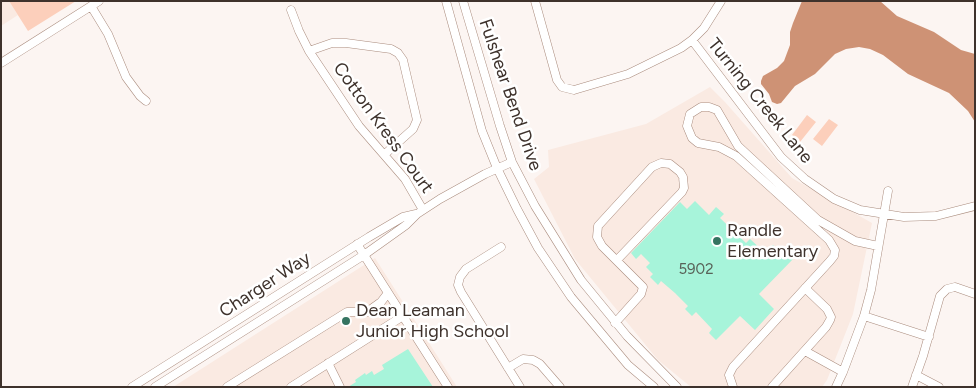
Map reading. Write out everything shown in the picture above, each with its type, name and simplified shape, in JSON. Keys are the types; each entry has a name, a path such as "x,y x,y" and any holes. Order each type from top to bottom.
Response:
{"street":[{"path":"1,63 99,1"},
{"name":"Fulshear Bend Drive","path":"446,1 482,131 497,168 538,248 571,297 628,364 654,387"},
{"name":"Fulshear Bend Drive","path":"463,1 512,162 535,206 581,280 615,323 677,387"},
{"path":"535,1 556,78 560,85 565,88 578,90 628,74 676,51 692,40 710,21 720,1"},
{"path":"91,6 108,34 126,77 146,101"},
{"name":"Cotton Kress Court","path":"291,10 298,31 309,51 358,126 406,179 420,212"},
{"name":"Turning Creek Lane","path":"692,40 781,157 794,170 819,189 847,206 884,215 921,217 936,216 975,206"},
{"path":"309,51 332,43 346,43 390,49 398,53 403,60 417,120 413,129 385,154"},
{"path":"734,387 730,375 733,367 834,256 835,250 834,245 736,156 719,147 698,143 692,138 688,131 687,122 690,114 697,109 709,107 717,110 738,146 818,220 849,238 878,246"},
{"name":"Charger Way","path":"155,387 364,255 406,225 420,212 497,168 512,162"},
{"path":"615,323 643,291 641,284 617,260 599,242 597,237 598,226 652,167 661,163 670,164 683,177 684,188 682,192 617,260"},
{"path":"836,387 864,316 875,271 888,191"},
{"name":"Charger Way","path":"132,387 357,244 402,217 420,212"},
{"path":"357,244 448,387"},
{"path":"501,248 466,269 459,279 458,285 520,387"},
{"path":"912,387 929,337 939,298 947,289 958,287 975,294"},
{"path":"772,387 826,328 831,316 828,309 805,288"},
{"path":"227,387 347,312 367,312 381,302 388,293"},
{"path":"291,387 403,316"},
{"path":"864,316 929,337"},
{"path":"805,351 843,372"},
{"path":"508,368 523,359 533,360 540,364 560,387"},
{"path":"328,364 340,387"},
{"path":"916,375 940,387"}],"shaded area":[{"path":"1,1 9,1 18,15 1,26"},
{"path":"9,1 76,1 28,31"},
{"path":"802,1 880,1 897,16 934,32 961,50 975,54 975,122 968,111 949,93 908,74 883,55 870,49 859,47 846,49 835,54 815,74 795,86 781,103 772,102 761,81 763,76 777,68 784,61 790,45 790,32"},
{"name":"Randle Elementary","path":"710,87 792,178 872,223 853,314 827,380 822,387 691,387 658,360 575,259 534,179 549,167 548,150 646,124"},
{"path":"807,115 816,122 800,142 792,135"},
{"path":"829,119 838,125 822,146 813,139"},
{"name":"Dean Leaman Junior High School","path":"375,258 457,387 173,387"}],"building":[{"path":"695,201 709,215 716,207 724,214 720,218 746,243 750,239 765,253 773,245 783,254 786,250 794,258 759,294 774,309 755,330 740,316 716,340 709,333 712,329 696,312 692,316 685,309 688,306 675,293 661,281 658,285 650,277 653,274 646,267 650,263 641,254 636,259 631,253 680,202 687,209"},
{"path":"408,349 433,387 348,387 365,373 366,375 372,371 374,375 384,369 382,365"}],"place":[{"name":"Randle Elementary","path":"717,241"},
{"name":"Dean Leaman Junior High School","path":"346,321"}]}
